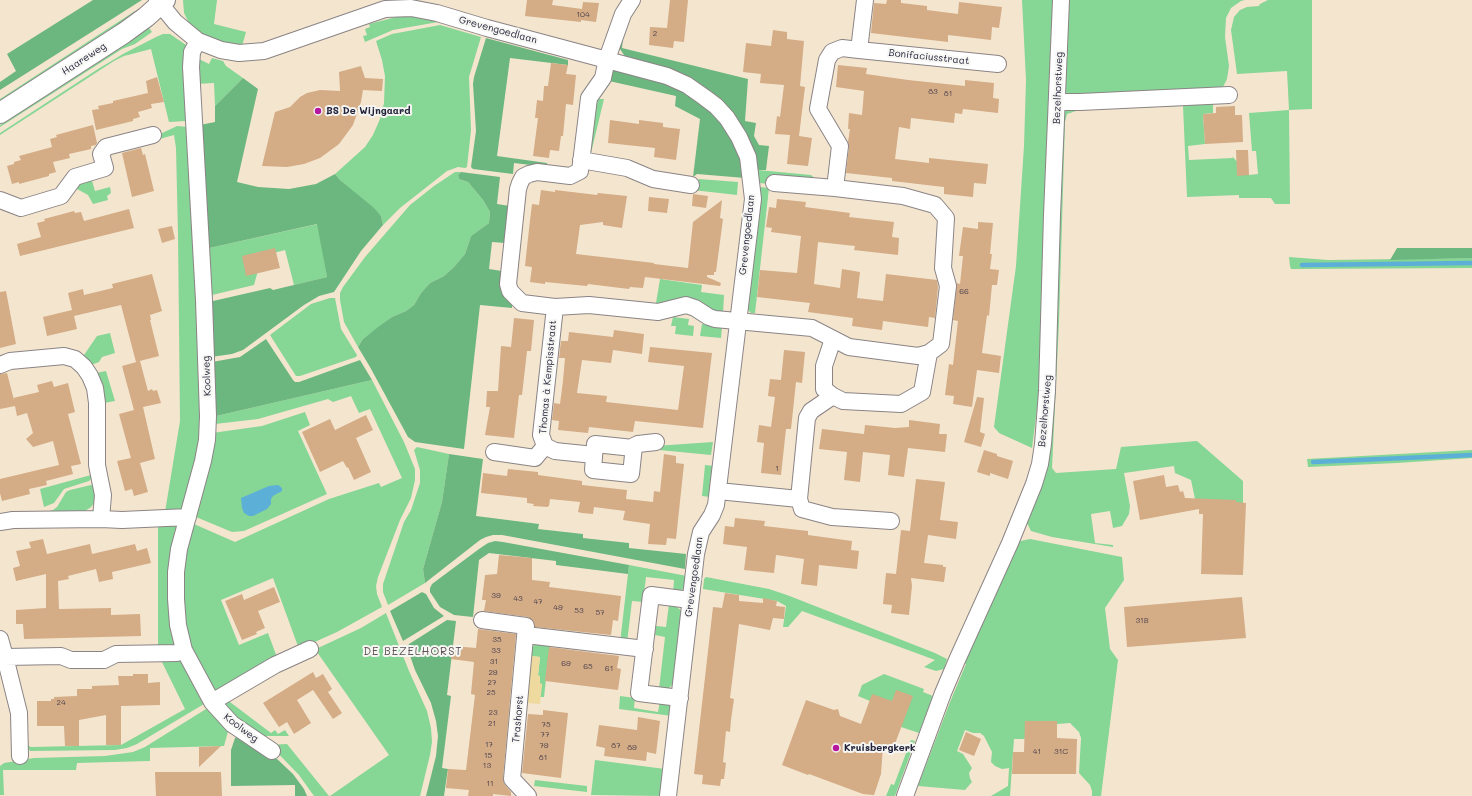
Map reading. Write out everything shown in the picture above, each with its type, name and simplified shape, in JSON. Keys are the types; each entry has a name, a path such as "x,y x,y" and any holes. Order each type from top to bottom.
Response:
{"main road":[{"name":"Haareweg","path":"0,113 124,33 146,17 161,2"}],"street":[{"path":"607,59 623,14 632,0"},
{"path":"859,50 865,0"},
{"name":"Bezelhorstweg","path":"905,796 947,683 1010,543 1040,464 1048,391 1061,0"},
{"name":"Grevengoedlaan","path":"161,2 175,22 198,41 209,47 230,52 252,53 264,51 396,4 437,13 487,28 667,76 687,86 716,106 727,118 748,157 753,199 737,321 718,491 716,505 712,515 701,532 698,541 668,796"},
{"name":"Koolweg","path":"198,41 192,52 191,68 204,300 208,416 207,440 203,461 179,549 176,572 178,625 184,650 212,702 232,724 272,751"},
{"name":"Bonifaciusstraat","path":"835,188 840,146 818,109 827,60 832,52 842,48 998,64"},
{"name":"Thomas à Kempisstraat","path":"607,59 603,78 589,98 580,171 570,176 536,172 524,177 518,188 508,284 510,292 522,303 555,307 589,305 658,312 667,311 686,305 695,308 715,319 812,328 849,347 918,356 929,352"},
{"path":"1058,102 1229,95"},
{"path":"0,200 21,208 61,196 74,177 105,168 101,154 106,147 152,135"},
{"path":"581,160 627,168 653,179 691,185"},
{"path":"774,184 835,188 903,196 934,204 946,218 943,268 948,286 945,315 941,344 929,352 922,392 901,404 843,401 833,396 824,389 824,366 833,339"},
{"name":"Thomas à Kempisstraat","path":"555,307 541,435 545,446 555,451 594,455"},
{"path":"0,365 10,361 64,356 75,359 84,367 90,376 95,388 97,403 97,460 103,495 101,519"},
{"path":"833,396 811,411 806,418 799,500 802,509 832,517 891,521"},
{"path":"633,448 595,444 593,470 631,474 634,446 638,444 656,442"},
{"name":"Thomas à Kempisstraat","path":"494,452 535,458 545,446"},
{"path":"718,491 799,500"},
{"path":"0,522 13,520 122,520 188,517"},
{"path":"680,698 639,693 651,595 690,600"},
{"path":"482,620 526,626 526,635 645,649"},
{"name":"Trashorst","path":"526,635 512,779 528,796"},
{"path":"0,639 18,713 20,756"},
{"path":"212,702 275,665 310,649"},
{"path":"5,657 61,656 71,660 104,660 116,654 177,653 184,650"}],"green space":[{"path":"93,0 142,0 0,90 0,82 16,71 7,54"},
{"path":"183,0 217,0 214,24 246,32 242,46 224,43 210,38 191,27 184,13"},
{"path":"1022,0 1056,0 1042,331 1038,401 1032,448 999,433 994,427 1016,266 1024,146 1026,80"},
{"path":"1067,0 1245,0 1231,8 1226,18 1225,37 1229,66 1227,79 1222,89 1069,95 1064,90"},
{"path":"1268,0 1312,0 1312,109 1289,110 1287,71 1237,74 1231,30 1234,17 1240,10 1247,7 1259,6"},
{"path":"135,11 137,13 0,102 0,99"},
{"path":"397,15 425,17 438,22 393,30 365,42 363,36 367,35 365,29 370,27 369,24 396,17"},
{"path":"440,25 481,37 469,77 471,130 467,167 458,167 447,171 400,208 383,225 381,216 335,174 365,147 373,135 380,119 384,103 385,76 376,41 392,34"},
{"path":"149,28 152,32 135,44 122,49 0,127 0,125"},
{"path":"163,34 170,34 189,47 188,119 186,121 169,122 151,49 124,56 114,61 0,135 0,133 98,69 123,54"},
{"path":"621,37 623,38 622,48 748,79 745,121 756,123 754,136 759,145 769,146 766,170 758,170 753,150 732,113 626,58 620,49 619,43"},
{"path":"486,38 568,60 568,65 510,58 497,156 547,163 547,167 514,163 513,174 473,169 471,167 476,131 473,84"},
{"path":"196,51 201,53 199,59 209,64 212,58 223,61 226,66 243,78 215,106 214,83 196,84"},
{"path":"618,70 666,84 694,97 722,123 737,149 744,167 745,178 697,174 693,177 700,119 675,106 676,96 609,81 612,71"},
{"path":"243,78 258,89 237,182 258,187 289,189 316,184 335,174 340,180 374,208 381,216 383,225 361,251 334,292 319,296 304,305 243,350 232,354 211,357 208,305 213,301 270,288 273,290 327,277 317,224 205,249 200,125 215,122 215,106"},
{"path":"598,99 604,99 591,153 588,146"},
{"path":"1213,101 1213,113 1203,114 1205,144 1188,146 1189,160 1233,158 1232,156 1249,175 1258,174 1256,151 1252,151 1249,113 1289,110 1290,204 1275,204 1271,198 1239,198 1239,195 1187,197 1183,106 1079,110 1067,114 1065,122 1059,322 1052,468 1056,473 1116,469 1121,447 1197,441 1243,481 1243,506 1195,499 1191,480 1175,473 1174,466 1124,473 1130,506 1129,514 1122,526 1113,528 1110,511 1091,514 1095,543 1113,545 1113,547 1052,537 1031,531 1026,521 1041,481 1062,114 1065,110"},
{"path":"177,126 188,127 203,442 182,511 165,512 180,421 176,148 174,135 156,140 156,136"},
{"path":"758,170 811,175 818,181 769,184 759,183"},
{"path":"455,172 461,172 458,175 459,179 468,182 483,200 490,212 489,223 471,236 465,254 444,276 430,283 421,293 414,305 406,311 392,317 363,339 358,347 344,322 340,300 340,293 343,287 365,257 410,205"},
{"path":"461,172 500,177 497,204 510,206 505,243 492,242 489,269 502,271 502,291 505,298 512,305 512,308 480,305 464,449 415,442 408,437 358,347 363,339 378,327 392,317 406,311 414,305 421,293 430,283 444,276 465,254 471,236 489,223 490,212 483,200 468,182 459,179 458,175"},
{"path":"91,177 95,191 110,187 111,193 107,196 108,200 93,204 88,195 77,189 77,185"},
{"path":"699,179 738,182 737,195 693,190"},
{"path":"760,187 769,188 755,313 751,313 746,308"},
{"path":"318,224 327,277 294,285 285,250 262,256 254,285 212,295 208,290 205,249"},
{"path":"1397,248 1472,248 1472,258 1390,260"},
{"path":"1289,257 1328,260 1472,258 1472,268 1291,269"},
{"path":"660,279 702,285 701,292 724,295 723,314 714,312 699,301 689,298 661,304 656,303"},
{"path":"330,298 335,298 341,329 357,355 356,357 300,376 296,376 270,335 311,304"},
{"path":"673,317 689,319 688,325 694,326 693,336 675,334 676,326 671,326"},
{"path":"702,324 722,327 721,338 700,336"},
{"path":"110,333 115,353 102,357 99,362 91,365 84,358 84,355 97,336"},
{"path":"266,339 295,382 299,382 360,360 372,380 212,417 212,362 240,357"},
{"path":"106,371 115,401 104,403 96,373"},
{"path":"372,380 404,442 415,469 415,480 411,498 400,520 378,577 376,586 377,594 382,607 337,632 299,649 273,578 221,600 239,645 268,633 278,660 220,694 209,691 185,631 180,572 191,524 235,542 329,499 379,483 381,487 402,478 370,409 359,413 351,396 333,402 328,399 258,419 215,424 212,417"},
{"path":"305,412 310,425 298,431 327,494 244,531 232,532 196,517 212,433 262,426"},
{"path":"713,442 711,455 639,448 640,447"},
{"path":"417,447 449,454 442,502 423,569 425,583 388,605 383,592 383,584 404,522 411,510 420,483 420,470 414,450"},
{"path":"1472,450 1472,458 1397,463 1308,467 1307,459"},
{"path":"449,454 483,459 476,516 539,524 538,529 583,534 583,538 629,543 629,548 686,554 685,569 502,535 493,535 480,540 425,583 423,569 442,502"},
{"path":"705,465 714,466 710,497 702,496"},
{"path":"91,475 92,478 89,481 64,489 54,503 44,507 40,489"},
{"path":"91,485 94,486 95,502 85,511 45,512 53,510 57,507 66,492"},
{"path":"179,523 180,645 158,648 158,525"},
{"path":"1030,539 1122,557 1124,580 1105,608 1110,649 1118,660 1101,796 1092,796 1090,785 1079,773 1081,738 1079,732 1070,723 1057,724 1057,721 1025,721 1025,739 1014,739 1010,796 991,796 1008,786 1009,768 1002,769 995,766 991,762 992,752 984,736 980,733 973,733 965,730 957,751 963,754 972,768 969,773 972,782 965,790 918,786 966,664 962,662 1016,542"},
{"path":"495,541 629,565 628,574 556,565 556,561 489,553 479,560 473,617 454,615 440,607 430,592 432,584 479,549 488,543"},
{"path":"629,565 687,576 685,586 678,592 673,592 674,580 646,577 643,602 632,601 627,643 620,643"},
{"path":"706,577 769,589 787,595 935,653 947,659 944,669 936,671 924,667 935,660 802,611 788,627 783,627 786,606 777,601 703,589 704,579"},
{"path":"422,592 426,594 434,608 444,616 403,641 390,611"},
{"path":"669,604 674,605 682,611 674,683 668,689 659,689 665,637 655,635 656,626 666,627"},
{"path":"386,613 427,711 431,728 432,742 430,755 420,796 330,796 389,755 317,652 318,648 361,628"},
{"path":"447,620 456,621 447,695 451,696 442,768 448,769 444,796 426,796 436,756 438,736 431,703 415,670 407,647 409,644"},
{"path":"537,642 550,643 544,697 540,697 542,684 540,684 538,676 540,657 529,656 531,648"},
{"path":"181,658 205,700 204,704 137,744 127,748 115,750 30,751 25,744 31,747 121,745 185,709 161,660"},
{"path":"884,674 924,689 923,692 933,696 919,733 901,727 870,701 858,696 862,685"},
{"path":"620,696 635,698 634,708 658,712 660,701 669,704 672,716 619,709"},
{"path":"226,699 271,733 275,730 278,734 285,730 289,736 258,736 232,719 221,703"},
{"path":"210,708 229,728 224,746 150,748 150,761 77,763 76,770 3,770 4,795 0,795 0,766 4,763 34,758 105,756 133,752 145,747 206,709"},
{"path":"239,735 245,736 276,758 293,774 304,789 307,796 295,796 295,785 231,786 231,750 235,738"},
{"path":"911,740 915,741 895,796 886,796 891,784 894,785"},
{"path":"287,744 329,796 314,796 299,775 270,745"},
{"path":"595,760 665,769 662,796 591,795"},
{"path":"535,780 587,786 587,792 534,786"}],"sand":[{"path":"532,656 540,657 538,675 540,676 540,683 542,684 540,704 527,703"}],"water":[{"path":"278,485 282,488 282,491 273,496 271,499 271,504 267,509 253,516 249,516 244,513 241,498 269,486"}],"building":[{"path":"527,0 553,0 552,5 582,9 583,2 599,3 596,22 581,20 581,22 525,16"},
{"path":"670,0 688,0 684,42 674,41 673,48 649,45 650,27 667,28"},
{"path":"887,0 901,0 901,3 927,6 927,10 958,14 959,2 1002,7 999,28 992,27 991,40 948,35 948,42 871,33 874,3 886,4"},
{"path":"773,30 787,32 787,39 804,41 800,86 805,87 799,136 812,138 808,166 787,164 790,135 775,134 777,116 780,117 784,85 760,83 761,74 743,72 746,43 771,46"},
{"path":"551,63 568,65 566,74 576,75 573,105 566,104 563,136 561,136 559,151 550,150 549,158 533,156 538,118 535,118 537,100 543,101 544,86 548,86"},
{"path":"838,65 867,68 866,74 908,80 965,86 965,80 994,83 993,98 999,99 998,113 963,109 962,114 955,113 954,123 911,118 910,129 899,127 895,159 929,163 929,158 988,164 986,184 974,183 973,197 944,194 944,187 892,181 892,178 846,173 850,129 848,129 849,113 862,115 864,91 836,87"},
{"path":"361,66 365,78 383,79 382,91 363,90 361,102 353,125 339,144 320,158 304,164 287,167 262,166 275,112 290,107 300,97 307,93 320,90 340,91 339,72"},
{"path":"157,77 164,102 151,104 152,108 138,112 140,117 133,119 133,121 96,130 92,110 99,109 98,106 113,103 113,101 148,93 146,81"},
{"path":"1235,106 1235,115 1242,115 1243,142 1205,144 1203,114 1216,113 1216,107"},
{"path":"610,120 639,124 639,120 663,123 663,127 680,129 676,160 654,157 655,148 608,143"},
{"path":"93,125 97,143 96,145 91,146 91,149 69,154 70,158 53,162 56,172 49,174 49,176 19,184 19,182 12,184 7,166 21,160 19,156 52,147 50,139 57,137 56,135"},
{"path":"141,148 143,155 145,154 154,191 132,197 122,153"},
{"path":"1236,150 1248,150 1249,175 1237,176"},
{"path":"541,190 627,196 622,228 603,225 603,222 580,225 576,254 688,268 693,222 722,200 720,218 723,219 716,272 714,272 714,275 707,275 707,277 721,283 720,286 645,277 643,288 630,287 629,289 588,284 587,286 530,282 532,267 525,266 529,229 532,204 539,205"},
{"path":"693,194 708,196 706,208 692,206"},
{"path":"649,197 669,199 667,213 648,211"},
{"path":"777,199 806,202 805,207 850,213 849,217 894,222 892,237 899,238 898,255 854,250 855,246 818,242 814,284 840,288 842,269 860,272 857,298 883,301 886,274 937,280 938,287 935,318 929,317 928,327 883,321 882,330 852,326 853,318 808,312 810,303 757,297 760,270 797,273 801,236 771,232 772,228 766,227 769,207 776,208"},
{"path":"129,209 134,228 20,256 17,244 41,237 37,223 45,221 44,219 74,211 75,213 81,212 84,221"},
{"path":"978,222 993,223 990,269 999,270 997,285 992,285 989,316 987,315 982,353 1001,356 999,373 977,370 972,407 953,404 954,396 945,395 949,364 953,365 958,321 953,320 957,283 960,284 963,256 959,256 963,227 978,229"},
{"path":"172,226 175,239 162,243 158,229"},
{"path":"275,248 280,268 246,276 242,256"},
{"path":"152,274 162,311 150,315 159,356 136,362 121,305 74,316 77,329 47,336 43,317 72,310 68,293 83,289 84,295 113,288 112,284"},
{"path":"6,291 16,344 0,348 0,292"},
{"path":"514,318 534,320 531,351 527,351 522,395 519,395 514,438 485,435 490,407 486,407 487,391 498,391 501,346 511,347"},
{"path":"614,330 644,334 642,354 613,350 611,363 582,360 577,393 607,396 606,402 678,410 684,366 648,362 650,347 712,353 703,428 635,421 633,432 589,427 588,433 558,430 559,421 552,420 554,403 560,404 563,381 565,358 559,358 561,341 568,341 569,332 613,337"},
{"path":"784,350 805,352 802,383 796,382 791,429 786,429 781,475 761,473 764,443 757,442 759,425 771,427 775,397 768,396 770,379 781,380"},
{"path":"140,361 148,391 152,389 153,391 157,390 161,403 143,407 155,459 140,463 148,492 134,496 132,489 125,491 117,461 131,458 119,414 134,410 122,366"},
{"path":"7,373 13,398 39,392 37,385 52,381 54,387 68,383 75,412 68,414 81,464 71,466 73,474 46,481 47,485 29,489 30,494 2,501 0,493 0,479 59,465 53,441 33,447 26,439 33,433 27,413 17,416 15,406 0,409 0,374"},
{"path":"977,397 984,398 980,432 985,434 981,447 964,442"},
{"path":"366,415 373,430 356,438 371,472 354,480 348,467 347,468 343,461 320,472 302,432 330,419 335,430"},
{"path":"909,420 940,424 939,434 947,434 945,452 908,448 904,477 888,475 890,455 863,452 860,482 844,480 847,452 819,449 822,429 864,434 865,425 895,428 909,427"},
{"path":"984,450 1013,461 1008,479 990,473 990,476 977,472"},
{"path":"664,454 676,456 676,463 684,464 676,539 667,538 666,545 648,544 650,524 623,520 625,511 594,507 593,514 582,513 578,512 580,502 550,499 548,507 533,506 534,504 527,503 527,498 481,493 483,473 507,476 508,469 538,472 538,475 582,481 582,485 627,490 626,499 653,502 654,491 660,492"},
{"path":"1164,475 1166,487 1178,485 1180,492 1183,491 1185,498 1236,500 1236,502 1246,503 1243,575 1201,574 1203,514 1199,514 1199,509 1140,520 1133,481"},
{"path":"916,479 945,482 940,520 958,522 956,539 928,535 924,563 943,565 943,567 946,567 944,582 911,578 912,586 909,615 891,613 892,605 883,604 886,573 896,574 901,530 910,531"},
{"path":"735,518 765,521 764,526 808,531 808,535 852,541 851,550 859,551 857,569 819,565 817,586 801,584 804,559 776,555 774,573 744,570 747,547 723,544 725,526 734,527"},
{"path":"43,539 47,554 90,544 92,554 135,544 137,551 147,548 151,563 112,572 113,579 99,582 96,569 68,576 69,579 58,581 59,609 111,608 111,615 140,614 141,636 24,639 23,624 16,624 16,610 46,608 46,574 16,581 13,568 20,566 16,551 31,548 29,542"},
{"path":"499,555 532,558 532,580 550,582 549,587 621,596 618,621 613,620 611,635 535,627 534,622 528,617 484,611 486,600 482,600 485,575 497,574"},
{"path":"274,587 280,602 258,611 265,628 256,632 257,634 242,640 225,601 242,594 244,600"},
{"path":"725,593 739,595 739,601 763,603 763,598 777,601 776,606 785,607 784,619 773,618 770,630 739,624 730,698 734,699 730,732 726,731 723,762 726,763 724,779 721,779 720,786 702,784 703,775 694,774 713,607 722,608"},
{"path":"1242,597 1246,638 1127,647 1124,607"},
{"path":"478,629 516,634 503,778 505,785 511,792 511,796 493,794 493,796 468,796 469,790 446,788 448,769 466,770 475,695 471,694 474,662 451,659 453,646 476,648"},
{"path":"549,647 619,656 617,668 621,669 618,690 545,681"},
{"path":"313,672 316,678 323,674 332,689 328,692 342,713 333,719 313,690 297,700 311,723 294,734 287,722 279,727 263,703"},
{"path":"133,674 148,674 148,683 160,682 160,705 121,706 121,745 106,745 106,715 79,720 79,746 65,746 64,726 37,726 37,701 51,701 54,697 77,696 77,689 92,689 92,686 119,685 118,676 133,676"},
{"name":"Kruisbergkerk","path":"896,690 913,696 893,749 883,746 881,774 874,795 863,794 782,765 806,700 834,710 838,709 840,716 861,724 872,694 892,701"},
{"path":"543,710 568,713 561,778 522,773 528,714 543,715"},
{"path":"638,717 660,721 656,754 647,752 646,761 604,756 605,748 596,746 599,725 637,730"},
{"path":"1025,721 1057,721 1057,738 1077,739 1076,774 1012,774 1013,752 1024,752"},
{"path":"966,732 981,739 974,756 959,750"},
{"path":"221,746 199,767 199,747"},
{"path":"155,772 221,772 222,796 156,796"}],"waterway":[{"path":"1302,265 1472,263"},
{"path":"1313,462 1472,455"}],"place":[{"name":"BS De Wijngaard","path":"318,111"},
{"name":"Kruisbergkerk","path":"836,748"}],"district":[{"name":"DE BEZELHORST","path":"413,652"}]}
